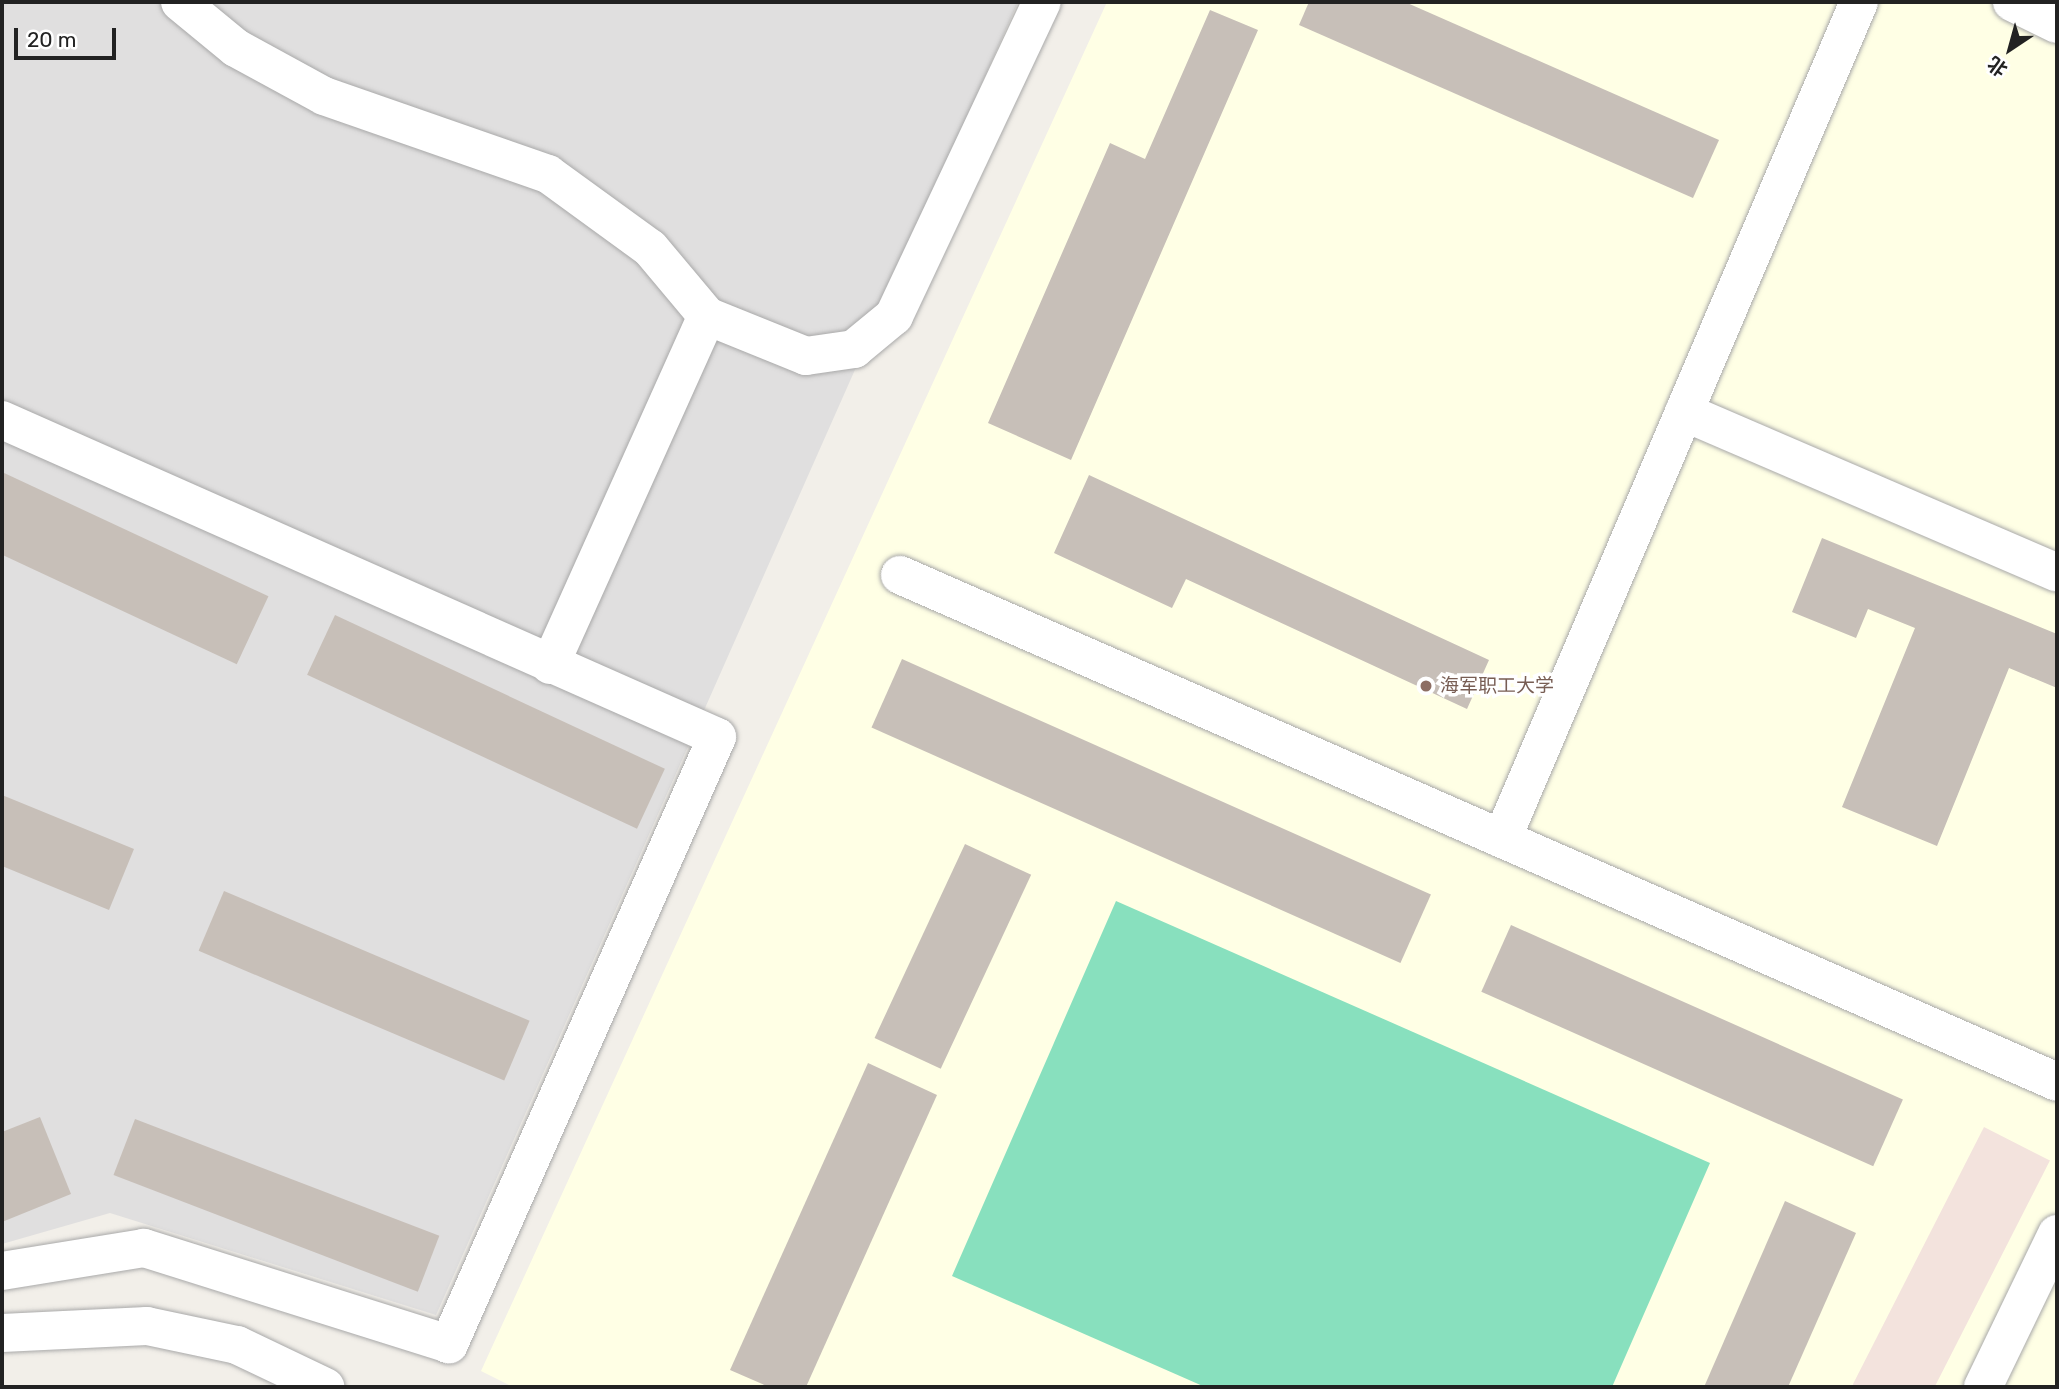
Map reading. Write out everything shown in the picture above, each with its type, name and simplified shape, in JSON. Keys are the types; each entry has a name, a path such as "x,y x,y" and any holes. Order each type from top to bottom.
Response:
{"street":[{"path":"180,2 236,48 324,96 548,174 650,248 707,316 806,356 854,349 894,316 1042,2"},
{"path":"1502,839 1859,2"},
{"path":"2012,2 2057,24"},
{"path":"550,664 707,316"},
{"path":"1684,412 2057,573"},
{"path":"2,420 717,737 449,1344 144,1248 2,1271"},
{"path":"900,575 2057,1082"},
{"path":"1983,1387 2057,1234"},
{"path":"2,1333 147,1326 237,1345 325,1387"}],"shaded area":[{"path":"2,2 1018,2 436,1315 110,1213 2,1244"},
{"name":"海军职工大学","path":"1107,2 2057,2 2057,1387 513,1387 481,1371"},
{"path":"1984,1127 2050,1161 1935,1387 1858,1387 1853,1385"}],"green space":[{"path":"1116,901 1710,1163 1612,1387 1205,1387 952,1276"}],"building":[{"path":"1309,2 1405,2 1719,140 1693,198 1299,25"},
{"path":"1210,10 1258,30 1071,460 988,423 1110,143 1145,159"},
{"path":"2,472 268,596 237,664 2,555"},
{"path":"1089,475 1489,660 1467,709 1186,579 1172,608 1054,553"},
{"path":"1822,538 2057,634 2057,688 2009,668 1937,846 1842,807 1915,628 1868,609 1856,638 1792,612"},
{"path":"335,615 665,769 637,829 307,675"},
{"path":"902,659 1431,895 1400,963 871,728"},
{"path":"2,795 134,849 109,910 2,866"},
{"path":"965,844 1031,875 941,1069 875,1038"},
{"path":"224,891 530,1021 504,1081 199,951"},
{"path":"1511,925 1903,1099 1873,1166 1481,992"},
{"path":"868,1063 937,1095 806,1387 769,1387 730,1370"},
{"path":"40,1117 71,1194 2,1222 2,1132"},
{"path":"135,1119 439,1236 418,1292 113,1175"},
{"path":"1785,1201 1856,1233 1788,1387 1704,1387"}],"place":[{"name":"海军职工大学","path":"1426,686"}]}
